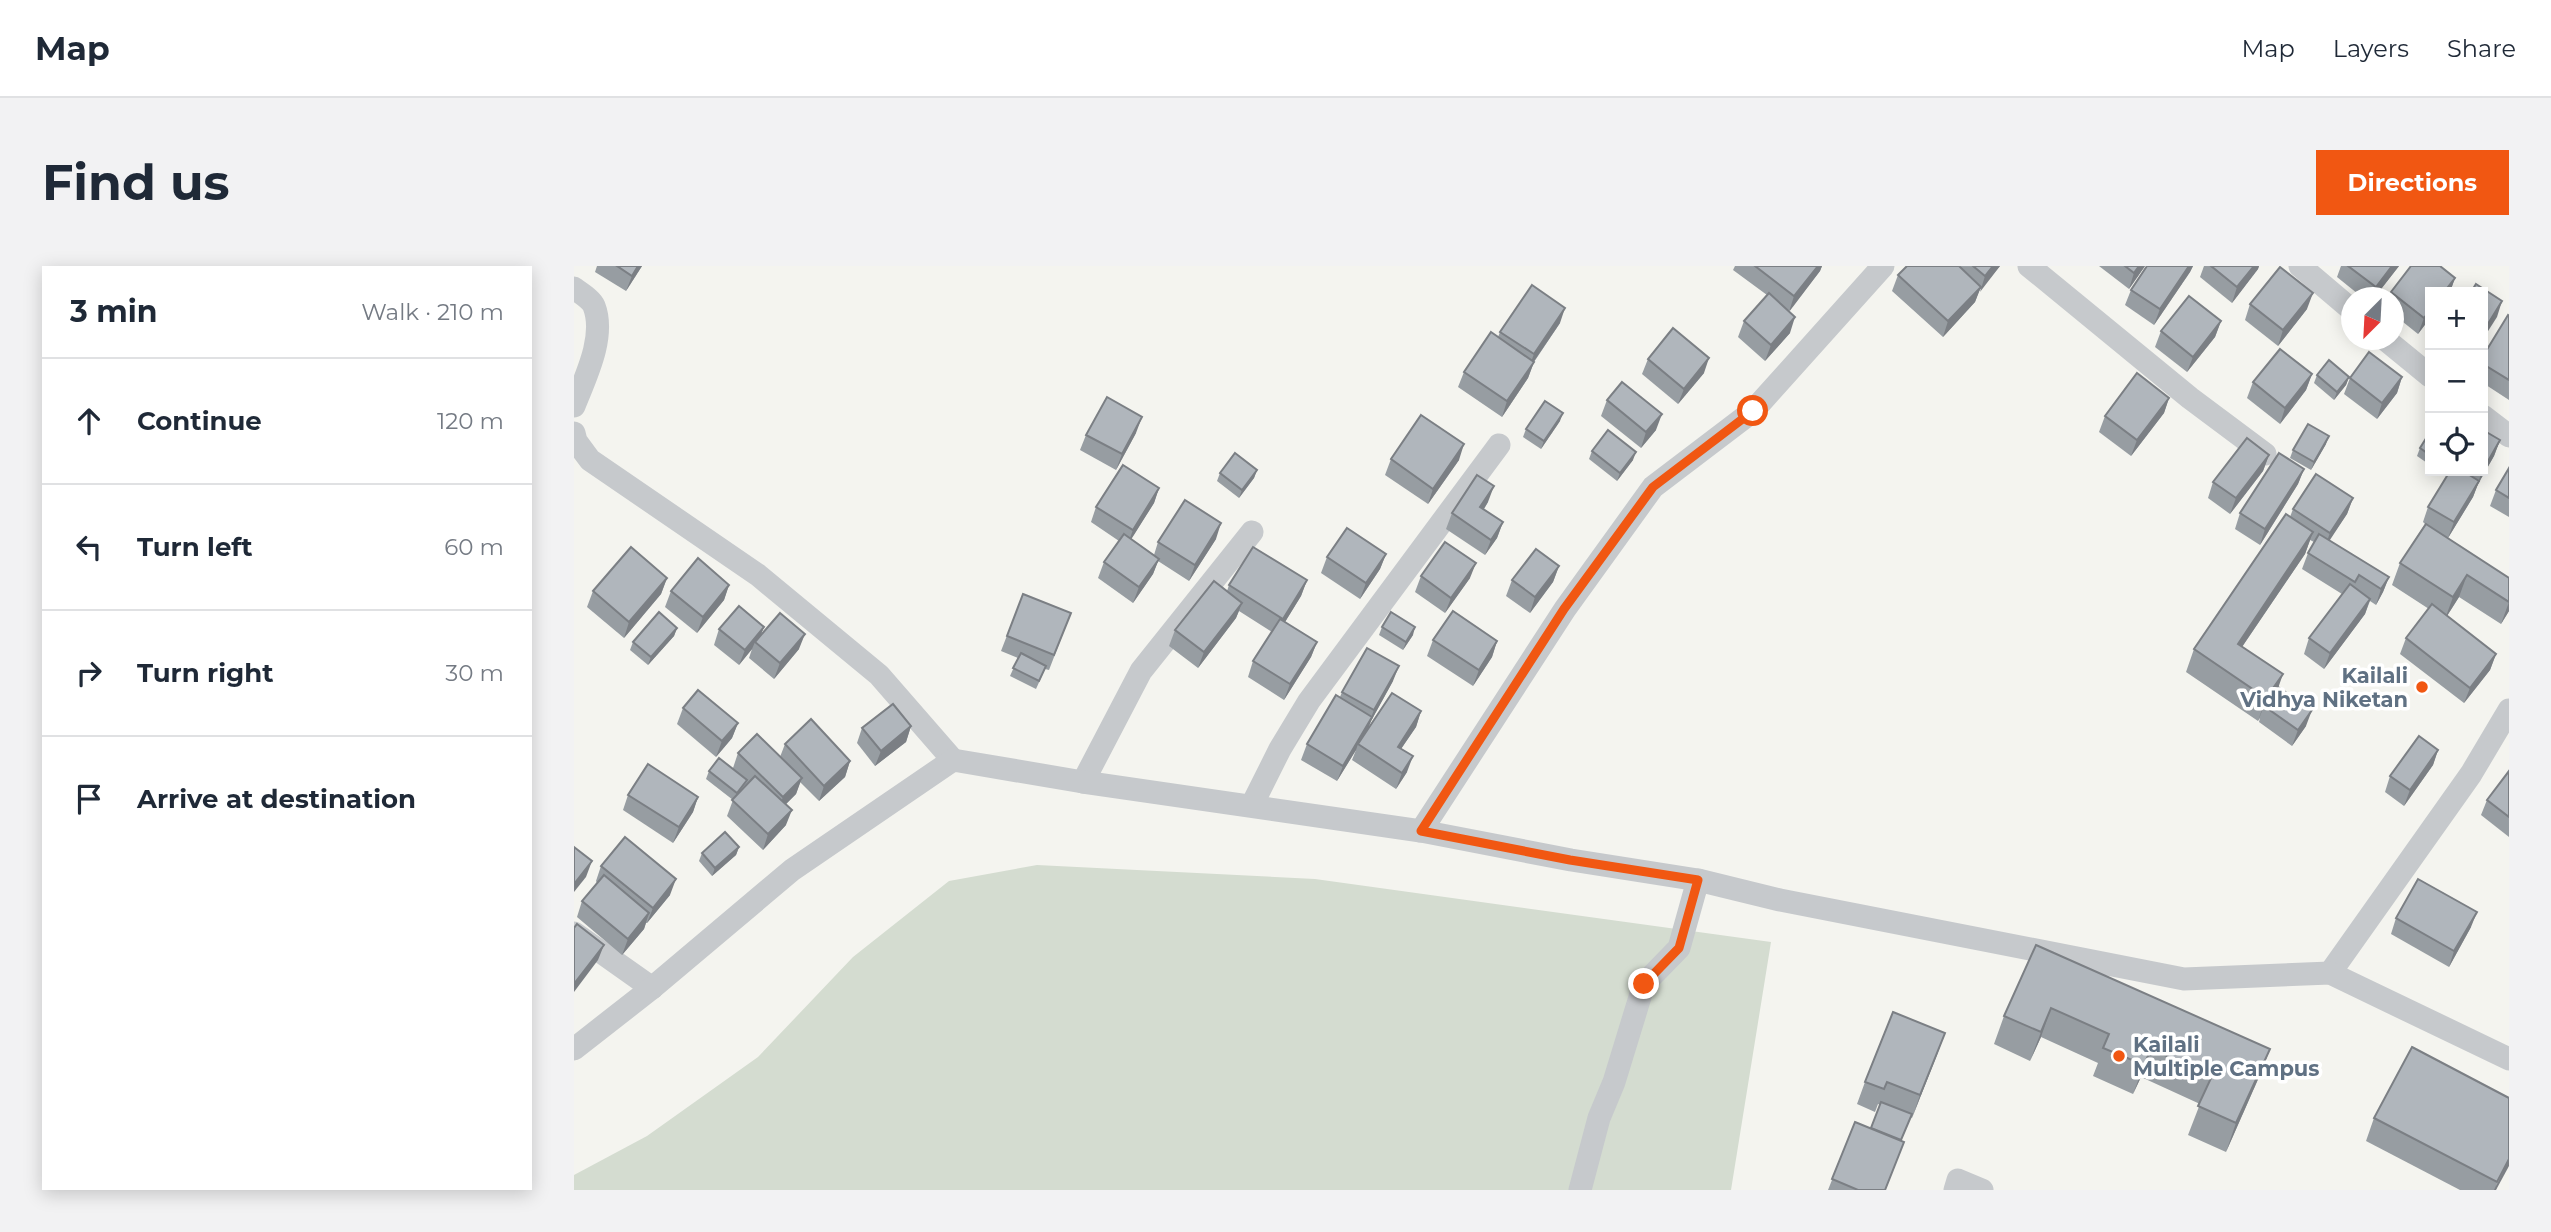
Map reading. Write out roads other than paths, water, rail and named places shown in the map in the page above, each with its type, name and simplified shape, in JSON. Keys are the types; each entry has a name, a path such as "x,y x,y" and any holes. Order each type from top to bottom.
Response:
{"street":[{"path":"1421,831 1564,609 1653,487 1753,411 1883,266"},
{"path":"2029,266 2190,398 2265,454"},
{"path":"2300,266 2341,301"},
{"path":"574,288 593,304 597,322 594,356 574,406"},
{"path":"2398,350 2425,372"},
{"path":"2488,420 2509,436"},
{"path":"574,433 576,441 590,460 758,575 879,675 953,760 1083,782 1421,831 1570,860 1698,880 1817,908 2184,979 2330,973 2509,1059"},
{"path":"1252,805 1280,749 1309,701 1499,445"},
{"path":"1083,782 1141,671 1252,532"},
{"path":"2330,973 2471,774 2509,710"},
{"path":"574,1049 652,988 792,870 953,760"},
{"path":"1580,1190 1599,1118 1614,1082 1644,984 1679,948 1698,880"},
{"path":"574,933 652,988"},
{"path":"1955,1190 1958,1180 1982,1190"}],"place":[{"name":"Kailali Vidhya Niketan","path":"2422,687"},
{"name":"Kailali Multiple Campus","path":"2119,1056"}]}
